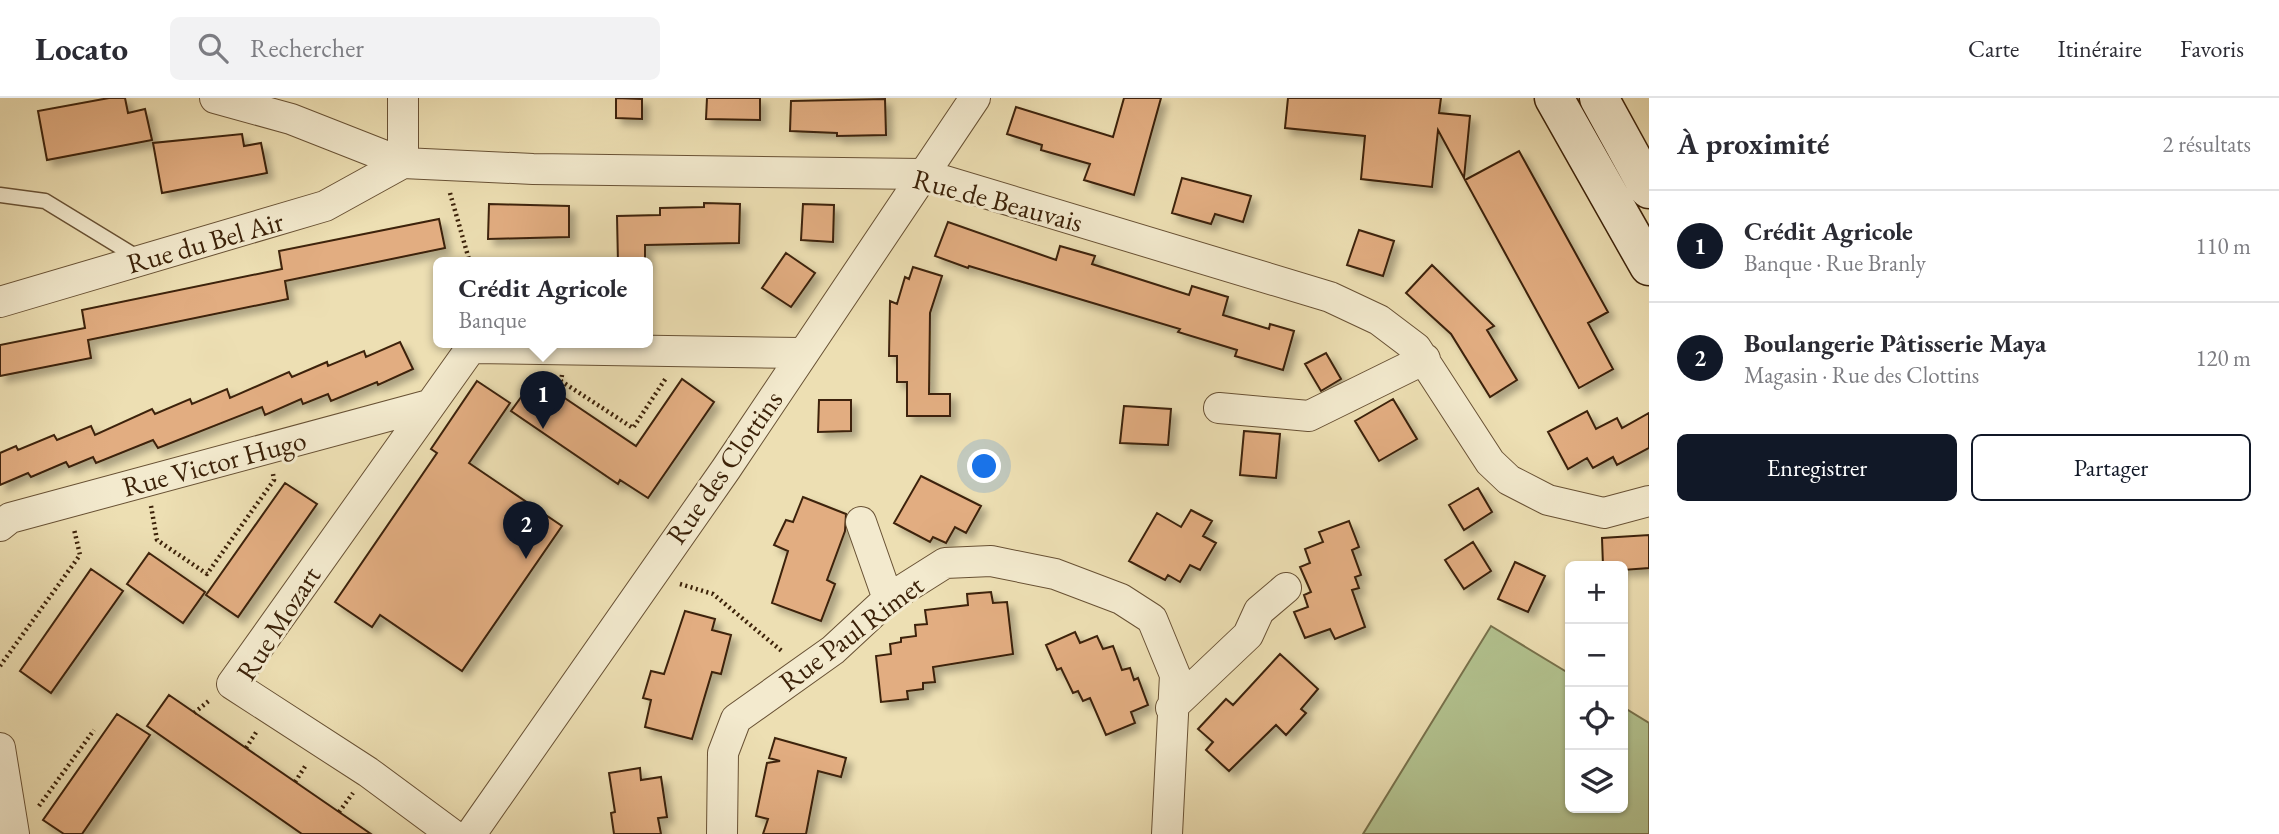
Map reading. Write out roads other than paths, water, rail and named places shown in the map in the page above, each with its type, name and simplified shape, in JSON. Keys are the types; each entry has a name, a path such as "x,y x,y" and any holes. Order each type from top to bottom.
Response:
{"street":[{"name":"Rue de Beauvais","path":"215,98 291,119 403,163 922,174 1330,297 1379,320 1416,348 1490,462 1509,480 1548,500 1605,513 1649,501"},
{"path":"403,98 403,163"},
{"name":"Rue des Clottins","path":"471,834 649,575 726,469 801,353 975,98"},
{"path":"1554,98 1649,265"},
{"path":"1599,98 1649,189"},
{"name":"Rue du Bel Air","path":"0,302 325,206 403,163"},
{"name":"Rue Mozart","path":"452,834 368,772 232,684 429,405 471,348 801,353"},
{"path":"1219,408 1309,416 1425,359"},
{"name":"Rue Victor Hugo","path":"0,526 10,518 429,405"},
{"path":"861,522 888,599"},
{"name":"Rue Paul Rimet","path":"722,834 723,753 736,719 832,650 888,599 945,563 991,561 1055,574 1121,599 1152,619 1175,675 1171,708 1167,834"},
{"path":"1171,708 1248,635 1259,611 1286,588"},
{"path":"0,748 24,824"}],"lane":[{"path":"0,195 46,201 142,260"}],"place":[{"name":"Crédit Agricole","path":"543,429"},
{"name":"Boulangerie Pâtisserie Maya","path":"526,559"}]}
